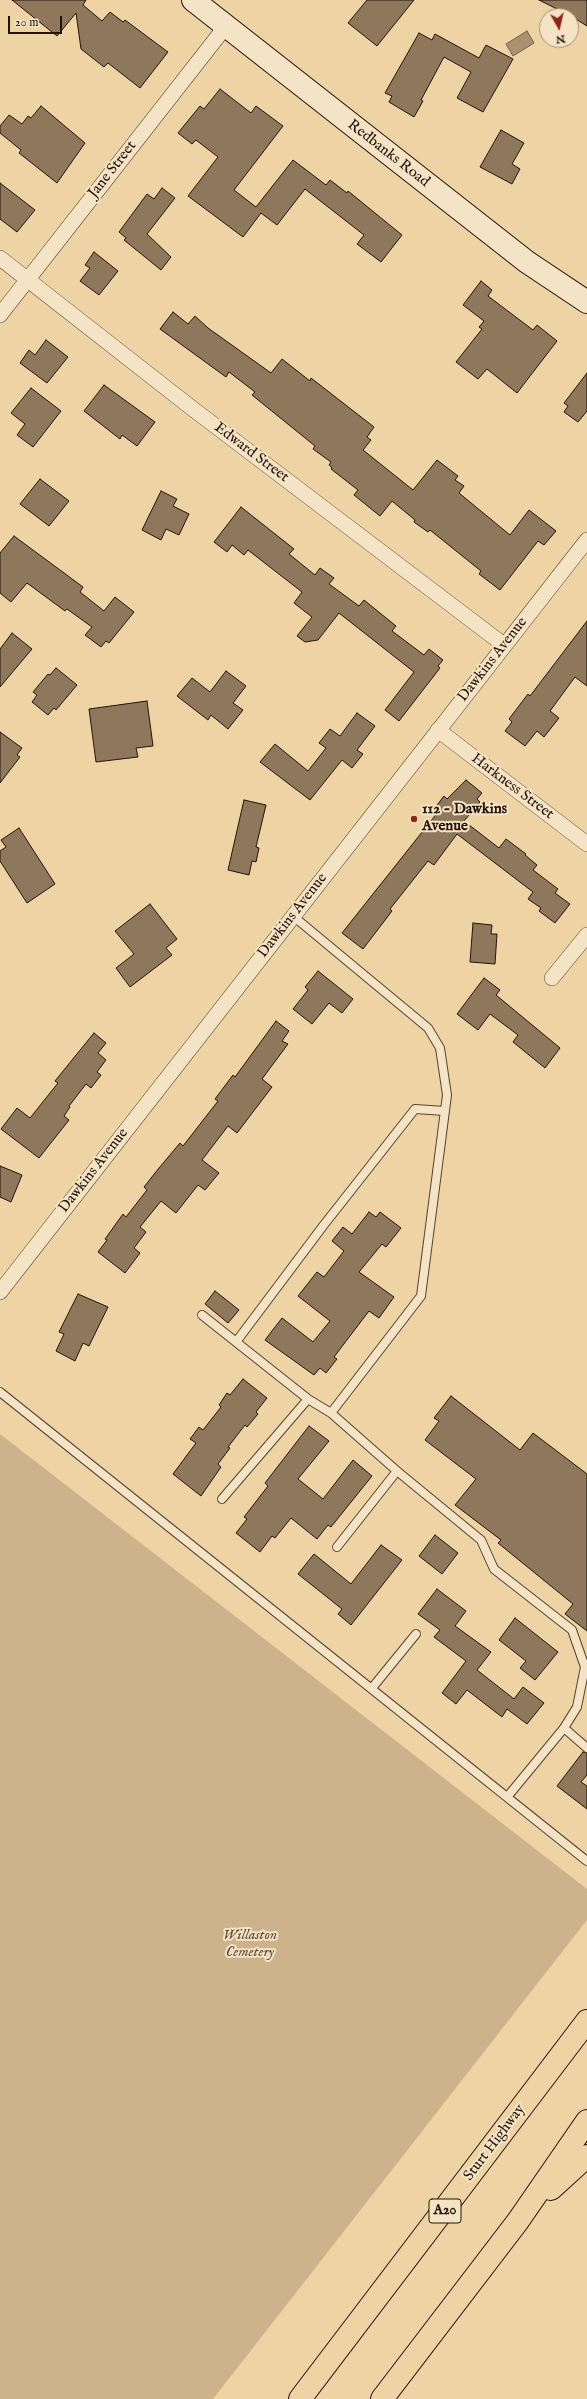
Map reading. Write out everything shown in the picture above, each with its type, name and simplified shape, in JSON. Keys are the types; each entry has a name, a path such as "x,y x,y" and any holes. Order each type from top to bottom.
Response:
{"highway":[{"name":"Sturt Highway","path":"300,2399 587,2021"},
{"path":"382,2399 518,2221 587,2121"},
{"path":"518,2221 587,2156"}],"main road":[{"name":"Redbanks Road","path":"193,0 527,262 587,302"}],"street":[{"name":"Jane Street","path":"0,315 226,26"},
{"name":"Edward Street","path":"0,258 200,414 504,645"},
{"name":"Dawkins Avenue","path":"0,1292 587,540"},
{"name":"Harkness Street","path":"438,730 587,844"},
{"path":"552,978 587,935"}],"lane":[{"path":"293,916 428,1028 440,1048 447,1095 421,1296 331,1413"},
{"path":"236,1342 414,1108 445,1111"},
{"path":"202,1315 308,1399 331,1413 397,1471 481,1540 494,1569 572,1630 585,1667 577,1707 564,1728 508,1796"},
{"path":"0,1392 587,1860"},
{"path":"222,1499 308,1399"},
{"path":"337,1547 397,1471"},
{"path":"372,1688 416,1634"},
{"path":"564,1728 587,1748"}],"green space":[{"name":"Willaston Cemetery","path":"0,1434 587,1889 587,1920 213,2399 0,2399"}],"shaded area":[{"path":"527,31 534,43 513,56 506,44"}],"building":[{"path":"12,0 86,0 83,5 102,21 110,12 123,22 125,20 168,52 140,88 108,63 104,67 81,49 76,13 57,36"},
{"path":"367,0 414,0 377,46 348,23"},
{"path":"539,0 587,0 587,26 579,21 579,8 555,8"},
{"path":"419,33 432,40 435,34 479,58 486,45 513,59 483,112 457,98 471,72 444,57 421,100 423,101 414,117 389,102 392,96 385,93"},
{"path":"220,89 251,113 256,106 283,126 234,190 256,207 293,160 326,185 330,180 347,193 348,191 402,235 381,262 357,244 364,235 305,189 277,225 261,213 243,237 188,196 218,157 196,140 192,144 178,133 200,106 204,109"},
{"path":"41,106 85,143 57,183 19,153 21,150 0,133 0,126 9,115 22,124 28,116 31,118"},
{"path":"501,130 524,143 512,164 520,169 512,184 480,167"},
{"path":"0,183 35,210 17,232 0,219"},
{"path":"162,188 175,198 147,234 171,257 161,270 124,240 126,238 119,232 147,194 154,199"},
{"path":"94,252 118,271 99,295 80,281 90,268 85,265"},
{"path":"481,281 492,290 488,296 533,330 537,325 557,341 517,393 487,369 478,379 456,362 482,329 479,327 484,321 463,305"},
{"path":"173,312 188,324 195,316 208,328 271,373 282,359 310,381 311,378 374,427 367,437 371,440 363,450 413,490 437,460 458,476 455,480 464,486 459,493 510,535 529,510 556,531 544,545 538,541 500,590 479,574 481,571 430,530 428,532 414,522 415,520 392,501 380,516 354,495 358,490 331,469 332,468 329,465 331,462 313,449 315,446 252,395 255,392 229,372 226,377 160,329"},
{"path":"46,340 68,357 47,383 20,363 29,350 35,355"},
{"path":"587,373 587,411 578,422 564,412 568,406 564,403"},
{"path":"104,385 155,422 137,446 122,435 120,439 84,411"},
{"path":"31,388 61,411 33,447 17,435 25,424 11,413"},
{"path":"40,479 69,501 49,526 20,504"},
{"path":"161,491 177,499 173,506 189,514 179,535 166,529 161,540 142,530"},
{"path":"241,507 294,549 289,554 315,575 320,568 334,578 329,584 359,606 364,600 396,626 392,631 424,655 429,649 443,660 438,666 440,668 399,721 385,710 414,672 339,613 318,640 305,642 297,636 312,617 294,603 302,592 248,550 244,555 232,545 227,552 214,542"},
{"path":"14,536 83,587 80,592 104,611 115,597 134,612 109,643 106,641 101,647 85,635 92,627 67,609 65,611 27,583 11,602 0,593 0,553"},
{"path":"587,621 587,686 575,677 550,711 559,718 544,737 537,731 525,746 505,731 512,722 509,719 528,694 530,696"},
{"path":"12,633 32,649 0,687 0,649"},
{"path":"56,668 77,685 56,710 54,708 48,715 32,702 37,695 33,692 48,674 50,675"},
{"path":"226,671 246,686 233,703 243,710 228,729 211,715 208,720 177,696 192,678 210,692"},
{"path":"147,701 153,746 136,748 138,757 96,762 89,709"},
{"path":"357,713 375,726 357,750 363,754 352,768 342,760 310,800 260,762 275,744 308,771 326,748 319,743 330,729 340,736"},
{"path":"0,732 22,748 17,755 20,757 0,783"},
{"path":"466,780 482,793 477,799 480,802 464,821 499,848 506,839 526,854 525,855 537,865 533,870 558,889 555,893 570,904 555,923 539,911 541,908 528,899 533,892 457,834 434,865 428,861 390,909 392,911 363,949 342,933 438,812 434,809 444,796 447,799"},
{"path":"244,800 266,805 256,847 259,848 256,862 252,861 249,875 228,870"},
{"path":"19,828 55,884 27,903 0,861 0,851 6,847 1,840"},
{"path":"150,904 177,939 166,948 172,955 130,987 116,968 134,954 115,931"},
{"path":"473,923 492,925 491,934 497,934 495,964 470,962"},
{"path":"318,971 353,999 342,1013 329,1003 312,1024 293,1009 308,990 305,987"},
{"path":"484,978 500,990 496,995 560,1048 545,1068 513,1042 518,1035 490,1014 478,1030 457,1014"},
{"path":"276,1021 289,1031 282,1041 288,1044 262,1079 272,1087 237,1133 228,1126 202,1160 219,1173 205,1190 198,1185 176,1213 161,1201 140,1227 146,1232 134,1248 140,1253 125,1273 98,1252 107,1240 105,1239 123,1214 126,1217 147,1190 144,1187 159,1168 180,1143 183,1146 218,1101 215,1099 233,1075 235,1077"},
{"path":"94,1033 106,1043 98,1053 106,1060 97,1072 101,1075 91,1088 86,1084 69,1106 70,1107 64,1116 69,1120 39,1158 1,1129 17,1108 30,1118 58,1083 55,1081"},
{"path":"0,1166 22,1175 11,1202 0,1197"},
{"path":"369,1212 376,1217 380,1212 401,1228 386,1247 382,1244 359,1272 394,1297 379,1318 369,1311 334,1357 337,1359 326,1373 320,1368 314,1375 265,1340 282,1318 313,1342 330,1321 298,1296 317,1272 324,1277 344,1251 332,1241 343,1227 352,1234"},
{"path":"215,1291 239,1310 228,1323 205,1304"},
{"path":"78,1294 108,1307 89,1346 83,1343 75,1361 56,1351 64,1334 59,1332"},
{"path":"243,1379 267,1398 256,1412 258,1414 247,1427 245,1425 228,1447 230,1448 218,1464 221,1467 201,1496 173,1474 196,1443 190,1439 199,1427 203,1430 221,1407 219,1405 227,1393 230,1395"},
{"path":"451,1396 520,1450 533,1433 587,1474 587,1631 565,1614 573,1604 498,1543 501,1540 455,1505 476,1479 425,1440 439,1421 434,1418"},
{"path":"309,1426 329,1441 298,1479 323,1499 353,1460 372,1476 331,1527 328,1525 317,1539 291,1518 275,1538 272,1536 260,1552 236,1533 247,1519 244,1517 268,1486 265,1483"},
{"path":"435,1535 458,1553 442,1574 419,1556"},
{"path":"381,1545 402,1560 351,1625 338,1614 342,1609 298,1574 314,1554 351,1584"},
{"path":"437,1589 466,1611 455,1626 491,1652 477,1670 514,1699 523,1687 544,1703 527,1724 507,1709 502,1717 467,1690 456,1704 442,1693 466,1661 434,1637 440,1630 418,1614"},
{"path":"515,1618 558,1652 535,1680 520,1668 526,1661 499,1640"},
{"path":"583,1752 587,1753 587,1775 581,1782 587,1786 587,1809 557,1786"}],"place":[{"name":"112 - Dawkins Avenue","path":"414,819"}]}
